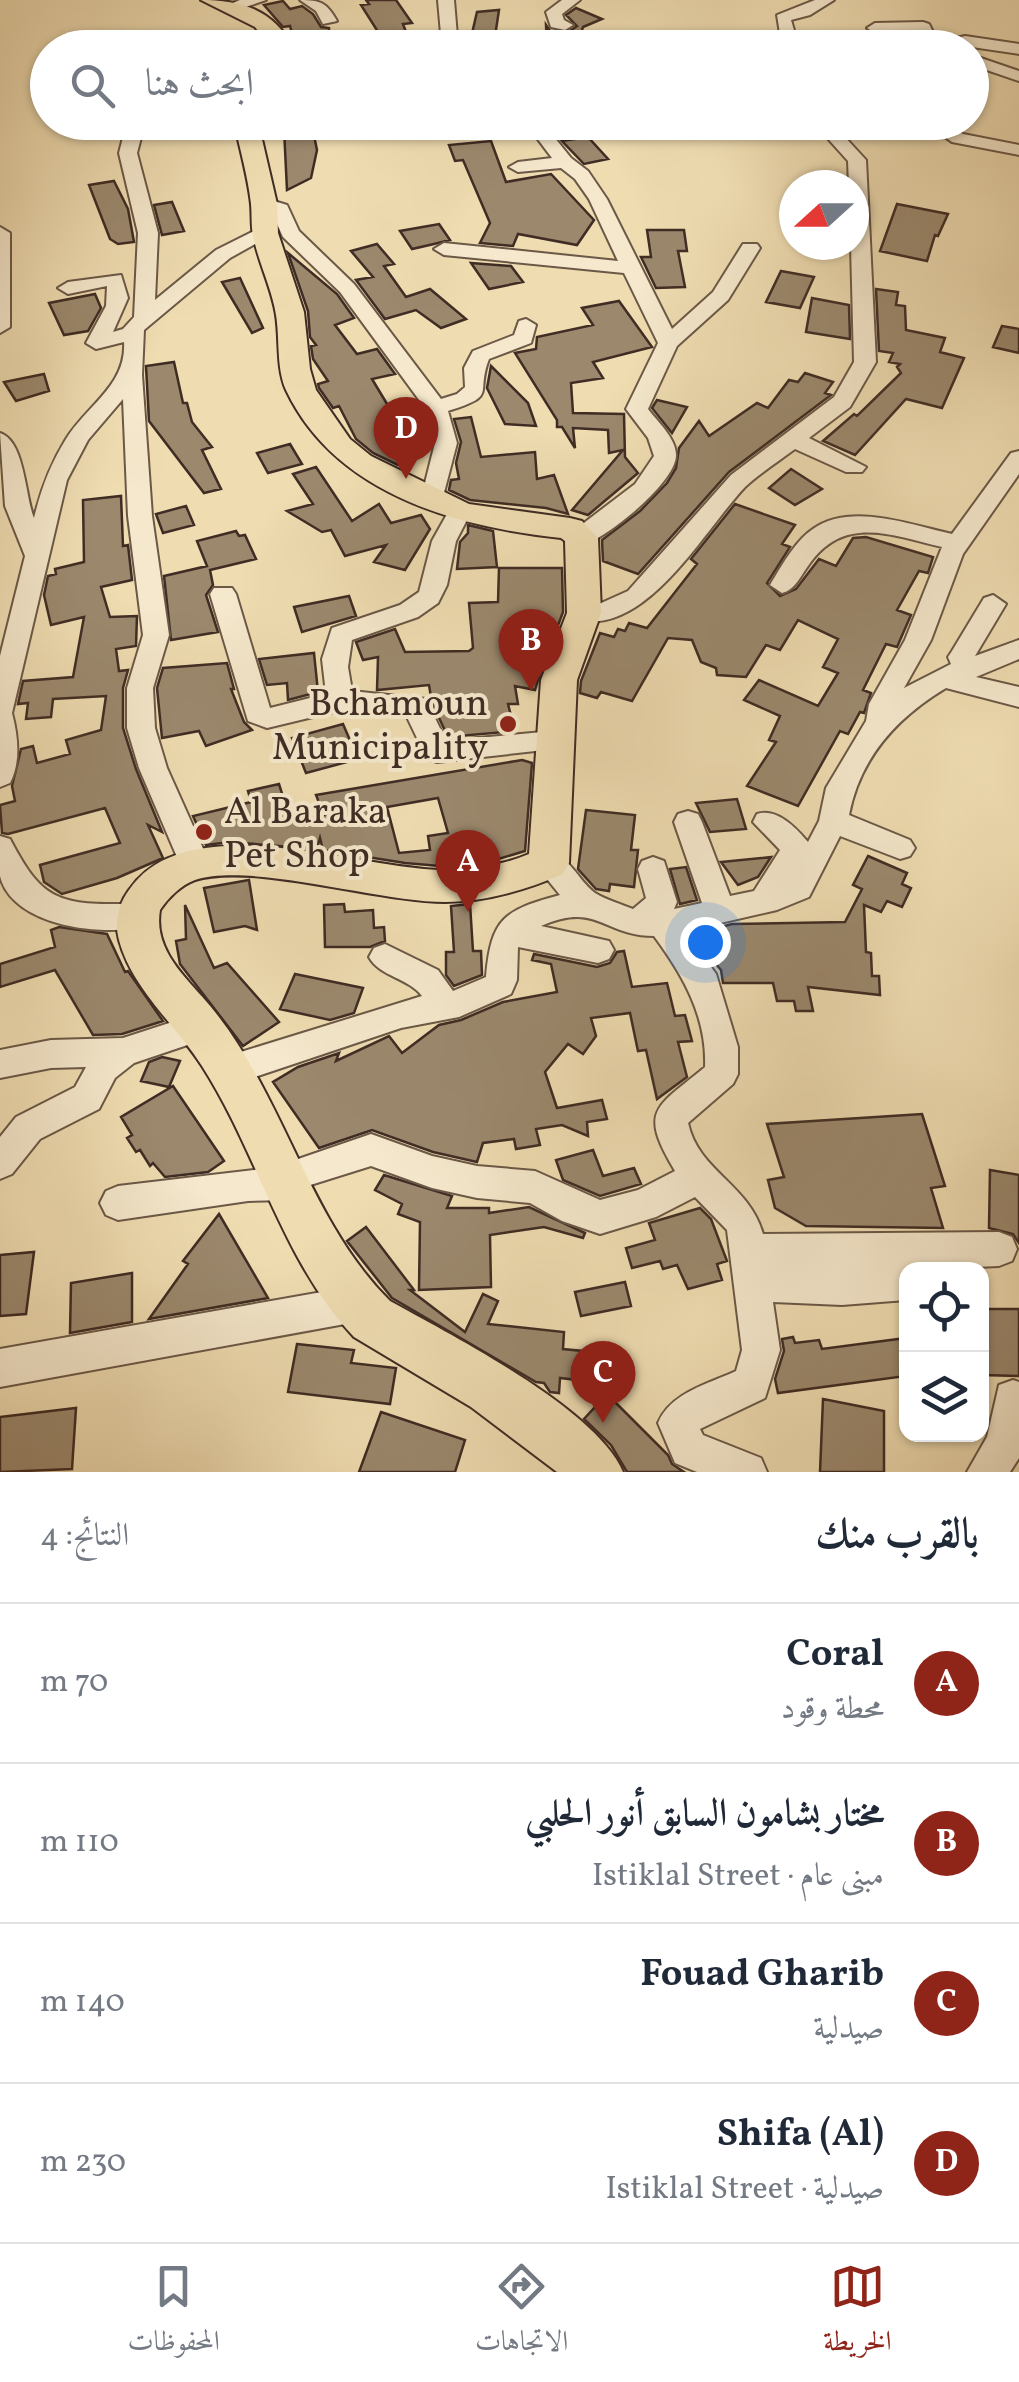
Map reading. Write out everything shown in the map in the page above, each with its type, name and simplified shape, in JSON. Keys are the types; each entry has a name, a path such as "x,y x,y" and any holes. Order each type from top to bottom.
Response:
{"main road":[{"path":"221,3 271,30"},
{"path":"250,140 290,312 295,368 309,406 339,446 360,463 446,506 570,528 581,538 584,613 559,680 550,863 482,885 440,886 253,864 195,864 146,894 136,916 140,943 158,976 228,1071 286,1180 310,1239 356,1304 372,1320 446,1362 579,1466"}],"street":[{"path":"221,3 258,0"},
{"path":"308,0 322,8 330,21"},
{"path":"446,0 449,30"},
{"path":"565,24 557,24 554,12 572,0"},
{"path":"786,30 783,18 826,0"},
{"path":"875,28 923,30"},
{"path":"989,45 1019,49"},
{"path":"989,66 1019,76"},
{"path":"131,140 128,153 148,233 131,375 140,516 156,635 140,688 141,728 153,768 195,864"},
{"path":"548,140 582,175 598,198 668,343"},
{"path":"584,613 603,612 638,597 740,480 842,402 865,362 858,160 839,140"},
{"path":"968,140 1019,150"},
{"path":"518,168 565,162"},
{"path":"68,288 114,279 118,306 96,343 139,325 265,218 280,210 290,233 347,288 436,408 446,443 446,506 444,542 429,597 409,611 341,634 332,666 342,700"},
{"path":"0,233 0,326"},
{"path":"581,538 605,524 660,470 665,455 662,443 637,409 668,343 721,296 750,248"},
{"path":"444,249 630,268"},
{"path":"436,408 471,394 476,388 475,368 480,355 524,339 526,325"},
{"path":"0,776 4,749 0,713 55,480 66,458 131,375"},
{"path":"792,439 854,467"},
{"path":"0,440 15,480 8,511 37,556"},
{"path":"649,924 798,890 833,821 840,788 918,640 957,543 1019,458"},
{"path":"782,584 819,536 843,526 860,524 957,543"},
{"path":"222,594 258,714 266,718 342,700 416,706 437,752 554,742"},
{"path":"954,674 967,642 993,604"},
{"path":"875,728 914,694 1019,649"},
{"path":"954,674 1019,697"},
{"path":"833,821 900,848"},
{"path":"688,822 720,909"},
{"path":"764,900 793,858 796,846 767,822"},
{"path":"0,846 11,873 53,912 74,917 136,916"},
{"path":"550,863 584,902 649,924 700,974 722,1047 721,1074 670,1117 674,1138 698,1177 736,1212 746,1230 761,1350 751,1384 677,1422 690,1450 748,1472"},
{"path":"649,924 662,902 653,868"},
{"path":"228,1071 436,1006 459,1003 500,985 504,973 502,950 510,932 549,910 584,902"},
{"path":"510,932 598,950"},
{"path":"385,957 427,979 438,993 436,1006"},
{"path":"0,1064 51,1054 122,1052 200,1028"},
{"path":"0,1163 28,1128 87,1098 104,1068 122,1052"},
{"path":"118,1204 286,1180 372,1150 447,1176 534,1187 574,1209 600,1217 644,1205 698,1177"},
{"path":"749,1267 1000,1249"},
{"path":"749,1267 842,1286 899,1282"},
{"path":"0,1368 356,1304"},
{"path":"987,1472 1005,1444 1013,1399"}],"building":[{"path":"366,0 396,0 412,23 403,24 405,30 377,30 361,5 369,4"},
{"path":"283,1 290,9 302,6 321,27 329,30 283,27 264,5"},
{"path":"576,8 602,19 582,30 571,30 577,26 566,15"},
{"path":"499,10 496,30 473,30 477,12"},
{"path":"285,140 315,140 317,150 311,178 287,190"},
{"path":"591,140 608,159 584,164 562,141"},
{"path":"491,141 506,182 551,174 594,220 577,245 518,234 513,246 480,243 490,223 463,160 455,161 449,145"},
{"path":"114,181 128,209 134,242 118,244 110,239 89,185"},
{"path":"172,202 184,231 162,235 154,205"},
{"path":"897,204 948,214 938,236 935,235 927,261 880,251"},
{"path":"439,224 450,240 412,249 400,231"},
{"path":"647,230 684,230 687,251 678,251 685,287 656,288 641,257 651,257"},
{"path":"377,244 394,264 384,266 406,297 430,289 466,319 441,328 416,310 385,319 356,280 373,277 351,251"},
{"path":"288,253 337,294 354,318 335,325 357,354 377,349 395,374 372,379 410,442 424,451 398,465 373,453 356,439 339,406 333,408 319,388 318,384 328,381 313,359 311,346 316,345 310,337 308,311"},
{"path":"471,263 511,266 523,282 489,289"},
{"path":"781,271 814,277 800,308 766,302"},
{"path":"240,278 263,328 252,333 222,282"},
{"path":"876,289 898,292 896,305 905,306 906,330 945,338 940,352 964,358 942,408 906,399 855,455 823,441 854,414 857,416 901,373 897,367 900,364 889,362 893,353 879,351"},
{"path":"95,294 101,308 88,331 64,335 49,303"},
{"path":"812,298 849,305 850,339 806,332"},
{"path":"619,301 652,347 593,362 603,378 571,383 573,413 624,414 625,457 638,473 588,515 572,510 623,450 609,453 608,430 573,428 575,448 562,427 557,427 557,420 515,353 536,349 537,337 593,325 582,308"},
{"path":"1002,326 1019,329 1019,353 993,347"},
{"path":"174,362 183,403 187,403 192,422 212,447 202,450 221,489 204,493 149,421 146,366"},
{"path":"491,366 528,403 536,426 505,424 487,388"},
{"path":"805,373 833,382 825,393 831,395 729,472 638,574 603,561 602,540 640,511 667,483 676,468 679,448 699,421 709,436 757,403 768,408 789,380 798,382"},
{"path":"44,374 49,391 16,401 4,382"},
{"path":"657,400 687,407 672,433 652,408"},
{"path":"471,417 481,457 535,452 537,479 554,475 568,514 470,500 449,490 451,480 459,479 456,463 461,442 454,419"},
{"path":"290,444 302,464 268,473 257,453"},
{"path":"316,467 352,521 379,504 391,523 421,515 430,529 405,570 374,562 386,545 345,556 331,530 322,532 287,511 313,504 293,474"},
{"path":"791,469 822,489 795,505 769,488"},
{"path":"121,496 123,546 128,545 132,580 101,587 110,617 137,616 136,646 116,649 119,671 128,670 123,688 123,728 162,832 148,825 163,858 117,878 62,894 44,882 40,865 120,843 105,808 8,834 2,833 0,805 15,801 12,786 21,749 33,746 37,763 70,754 66,740 101,730 106,696 53,699 51,717 26,719 28,703 18,704 23,681 73,677 84,617 51,625 44,595 48,576 56,574 55,569 84,562 83,500"},
{"path":"735,504 795,525 782,544 790,547 767,583 780,596 796,589 819,559 836,566 853,538 866,537 933,557 928,573 919,571 897,610 911,615 897,647 886,644 863,690 871,693 864,713 860,712 848,734 840,731 798,806 747,786 776,742 769,740 780,716 744,700 759,680 818,706 838,673 823,667 838,639 798,620 780,650 766,645 746,677 717,675 716,668 701,662 692,640 668,638 632,701 601,692 597,698 580,693 600,633 614,637 618,629 625,631 629,623 647,628 697,564 691,559"},
{"path":"186,506 194,525 163,533 156,514"},
{"path":"468,525 493,531 497,567 457,569 460,542 468,533"},
{"path":"236,531 239,536 245,535 256,559 210,570 213,585 206,595 218,632 171,640 164,576 207,566 197,541"},
{"path":"499,568 562,568 563,612 554,628 535,690 515,686 518,704 508,704 515,731 448,737 432,703 429,685 377,690 378,657 363,660 356,642 395,629 405,652 469,651 473,648 469,603 498,602"},
{"path":"349,596 356,616 302,632 294,607"},
{"path":"314,653 318,692 288,700 287,683 267,685 259,659"},
{"path":"227,663 231,689 244,722 252,730 206,746 199,731 162,738 157,688 163,668"},
{"path":"343,724 358,759 306,773 292,738"},
{"path":"522,760 532,763 525,851 485,863 405,863 323,850 320,838 317,849 230,842 206,845 193,816 251,802 248,791 279,784 291,822 324,815 316,795","holes":["438,798 448,833 428,836 430,850 399,853 387,807"]},
{"path":"737,799 746,829 710,832 696,803"},
{"path":"586,810 635,815 631,850 638,850 634,887 610,884 609,891 596,889 578,869"},
{"path":"868,856 907,873 902,884 911,888 902,907 887,901 881,912 864,905 866,952 871,953 872,976 879,976 880,995 808,987 813,1011 796,1011 794,1001 777,1001 773,983 723,983 721,970 698,943 719,942 717,928 732,924 845,922 862,889 853,885"},
{"path":"771,857 758,877 738,885 721,862"},
{"path":"686,867 697,900 680,904 670,869"},
{"path":"249,880 257,930 245,926 214,932 204,888"},
{"path":"344,904 345,912 373,910 374,928 384,927 385,941 370,947 325,947 324,905"},
{"path":"470,904 473,951 481,951 482,975 454,986 446,975 446,952 454,952 451,906"},
{"path":"185,905 214,968 227,963 279,1022 243,1046 180,964 176,941 186,939"},
{"path":"59,927 107,934 125,972 163,1021 122,1034 93,1035 55,970 0,987 0,964 55,947 51,930"},
{"path":"624,951 632,987 667,983 675,1016 685,1015 692,1041 678,1042 687,1077 657,1099 646,1050 638,1051 630,1013 591,1018 596,1036 583,1054 568,1044 545,1072 557,1108 602,1100 607,1119 587,1122 588,1136 562,1125 536,1129 540,1145 516,1149 514,1139 483,1143 477,1162 433,1152 372,1130 319,1148 273,1082 298,1067 339,1053 336,1061 389,1036 402,1053 439,1025 503,1002 557,992 551,964 532,960 534,954 597,967 610,963 617,952"},
{"path":"295,974 363,988 354,1013 330,1020 280,1009"},
{"path":"162,1057 180,1061 169,1087 141,1081 149,1062"},
{"path":"173,1086 224,1161 208,1172 165,1177 153,1163 150,1166 140,1150 136,1152 127,1138 132,1135 121,1117"},
{"path":"922,1114 945,1186 931,1188 943,1228 806,1226 775,1208 768,1180 784,1177 767,1124"},
{"path":"593,1150 603,1176 634,1168 641,1184 600,1196 563,1180 556,1160"},
{"path":"990,1170 1019,1175 1019,1243 1013,1234 989,1228"},
{"path":"384,1175 452,1196 447,1208 489,1208 489,1213 529,1207 585,1233 583,1238 544,1227 490,1235 491,1287 419,1290 420,1222 398,1214 402,1204 375,1190"},
{"path":"700,1208 711,1219 727,1261 717,1264 722,1280 688,1289 677,1265 663,1269 660,1261 632,1268 626,1248 655,1240 649,1223"},
{"path":"219,1214 268,1298 149,1319 188,1264 183,1261"},
{"path":"366,1227 414,1290 410,1290 465,1332 483,1294 498,1301 488,1324 564,1332 563,1349 604,1353 603,1383 560,1378 559,1393 550,1392 544,1383 536,1382 392,1298 347,1241"},
{"path":"34,1252 26,1314 0,1316 0,1255"},
{"path":"132,1273 132,1322 70,1333 71,1283"},
{"path":"625,1282 631,1306 581,1316 575,1292"},
{"path":"989,1309 1019,1309 1019,1376 989,1375"},
{"path":"793,1337 795,1343 819,1340 822,1349 899,1339 899,1377 778,1393 775,1379 784,1351 782,1339"},
{"path":"297,1344 354,1350 351,1363 396,1368 390,1404 288,1392"},
{"path":"607,1394 684,1472 627,1472 611,1445 584,1419"},
{"path":"823,1399 884,1411 884,1472 820,1472"},
{"path":"76,1408 72,1469 0,1472 0,1417"},
{"path":"381,1412 465,1440 455,1472 359,1472"}],"place":[{"name":"Shifa (Al)","path":"406,479"},
{"name":"مختار بشامون السابق أنور الحلبي","path":"531,691"},
{"name":"Bchamoun Municipality","path":"508,724"},
{"name":"Al Baraka Pet Shop","path":"204,832"},
{"name":"Coral","path":"468,912"},
{"name":"Fouad Gharib","path":"603,1423"}]}
